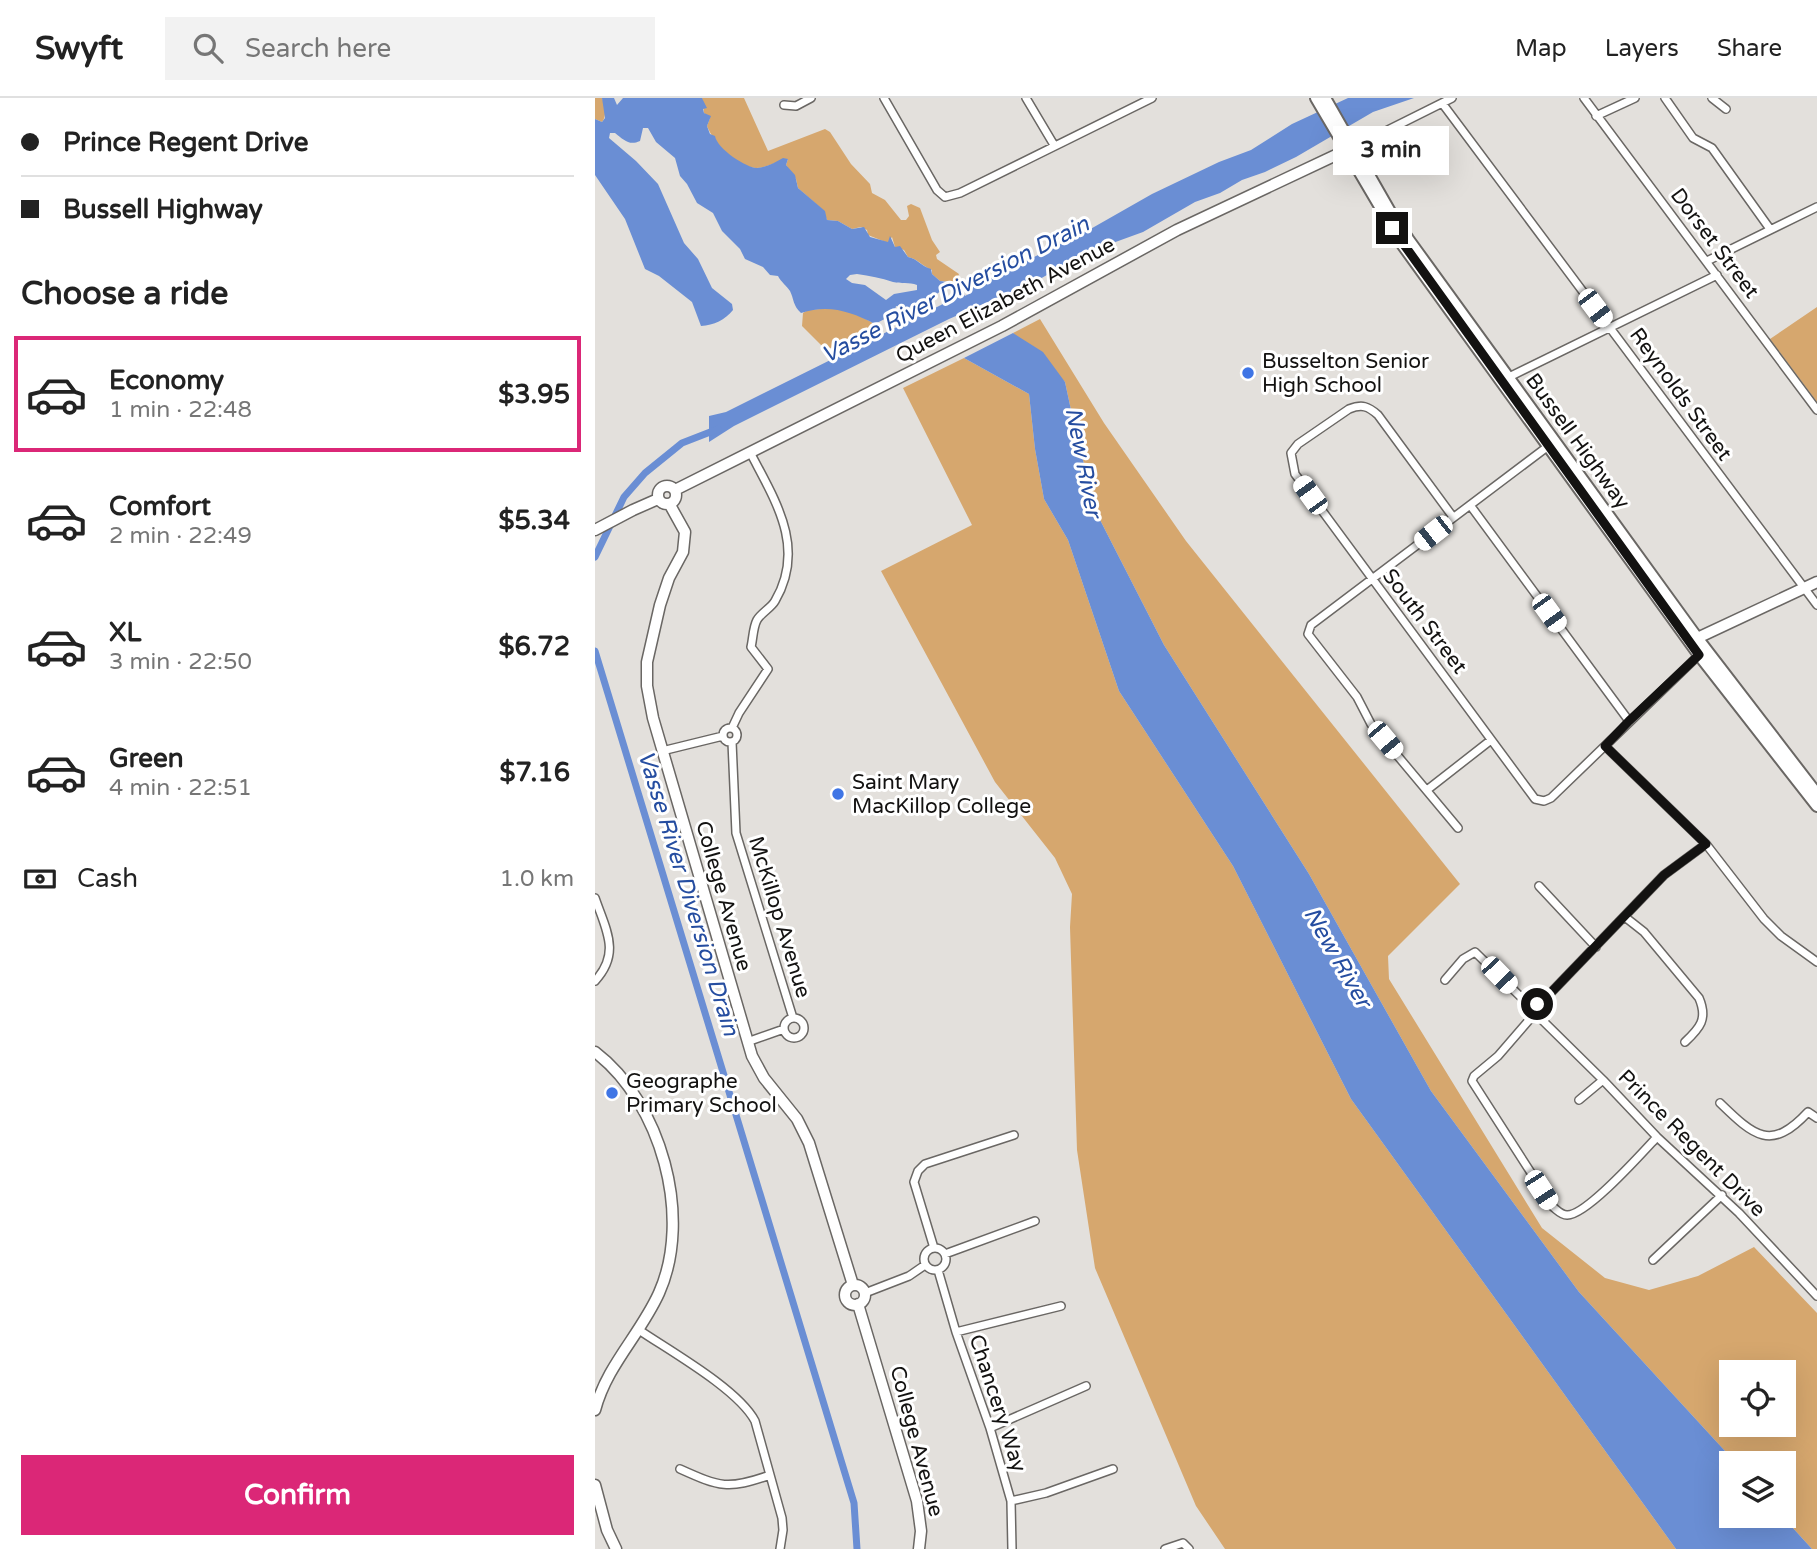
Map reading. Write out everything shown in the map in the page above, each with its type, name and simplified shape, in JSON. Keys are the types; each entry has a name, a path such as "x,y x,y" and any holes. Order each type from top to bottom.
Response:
{"main road":[{"name":"Bussell Highway","path":"1322,100 1402,244 1817,806"},
{"name":"Bussell Highway","path":"1702,652 1817,794"}],"street":[{"path":"784,105 796,106 811,98"},
{"path":"884,98 937,190 941,195 950,197 1152,98"},
{"path":"1026,98 1054,145"},
{"path":"1382,133 1452,98"},
{"name":"Dorset Street","path":"1584,98 1817,410"},
{"path":"1596,116 1635,98"},
{"path":"1665,98 1693,138 1712,148 1770,229"},
{"path":"1712,98 1726,109"},
{"name":"Reynolds Street","path":"1442,103 1817,605"},
{"name":"Queen Elizabeth Avenue","path":"675,490 1002,326 1177,230 1350,148"},
{"path":"1707,261 1817,207"},
{"path":"1505,380 1717,275"},
{"name":"South Street","path":"1453,517 1369,406 1358,405 1349,409 1298,444 1291,453 1295,474 1535,799 1544,801 1552,798 1605,746"},
{"path":"1458,828 1371,724 1357,696 1308,634 1311,625 1551,444"},
{"path":"733,728 739,713 768,669 751,647 757,620 775,603 788,571 782,515 751,454"},
{"path":"668,486 675,490 677,497 670,505 663,504 658,499 658,492 662,487 668,486"},
{"path":"595,530 658,499"},
{"name":"College Avenue","path":"670,505 685,532 683,552 669,578 660,605 647,662 647,686 662,751 747,1042 764,1078 797,1119 809,1143 853,1285"},
{"path":"1470,505 1629,721"},
{"path":"1694,640 1817,582"},
{"path":"1702,652 1605,746 1706,844 1764,919 1781,936 1817,962"},
{"path":"723,736 725,729 733,728"},
{"path":"723,736 725,740 732,742 737,736 733,728"},
{"path":"662,751 723,736"},
{"path":"1427,790 1491,740"},
{"name":"McKillop Avenue","path":"732,742 736,833 793,1018"},
{"path":"1539,1005 1664,875 1706,844"},
{"path":"1539,886 1596,947"},
{"path":"595,898 611,951 605,970 595,981"},
{"path":"1625,917 1644,932 1699,998 1704,1009 1701,1026 1685,1042"},
{"path":"1445,980 1463,959 1475,952 1528,1006"},
{"path":"1530,1019 1526,1014 1528,1006 1533,1003 1539,1005 1542,1010 1540,1018 1530,1019 1472,1081 1553,1207 1568,1216 1577,1213 1617,1180 1657,1138"},
{"path":"793,1018 803,1023 803,1032 799,1037 793,1038 784,1029 787,1021 793,1018"},
{"name":"Prince Regent Drive","path":"1540,1018 1657,1138 1722,1195 1817,1296"},
{"path":"747,1042 784,1029"},
{"path":"595,1052 622,1077 653,1130 671,1192 675,1222 667,1270 659,1293 639,1330 610,1372 595,1410"},
{"path":"1579,1100 1603,1080"},
{"path":"1720,1103 1742,1125 1766,1136 1785,1133 1808,1112 1817,1118"},
{"path":"934,1248 914,1182 918,1171 925,1164 1014,1135"},
{"path":"1653,1260 1722,1195"},
{"path":"945,1255 1035,1221"},
{"path":"934,1248 940,1249 945,1255 944,1265 938,1270 929,1269 925,1265 924,1255 934,1248"},
{"path":"865,1293 909,1276 925,1265"},
{"name":"Chancery Way","path":"938,1270 1011,1501 1012,1549"},
{"path":"853,1285 860,1286 865,1293 858,1304 850,1303 845,1298 846,1290 853,1285"},
{"name":"College Avenue","path":"858,1304 917,1501 921,1531 919,1549"},
{"path":"956,1332 1061,1306"},
{"path":"639,1330 743,1404 755,1421 782,1518 780,1549"},
{"path":"990,1428 1086,1385"},
{"path":"680,1469 720,1485 739,1485 770,1475"},
{"path":"1011,1501 1046,1493 1112,1469"},
{"path":"596,1492 607,1530 616,1549"},
{"path":"607,1530 609,1549"},
{"path":"1165,1549 1183,1543 1189,1549"}],"shaded area":[{"path":"595,98 602,98 604,104 602,122 595,119"},
{"path":"702,98 744,98 768,151 825,129 830,132 851,164 870,184 872,193 885,200 901,220 906,220 909,216 907,206 911,204 920,208 932,240 940,252 936,255 937,259 959,274 956,282 940,281 932,274 932,270 908,257 904,250 895,247 892,237 888,243 868,235 867,230 861,227 852,229 838,221 827,220 823,210 798,188 796,179 786,165 788,159 756,168 733,159 710,133 707,126 710,118 704,113"},
{"path":"1817,307 1817,402 1770,339"},
{"path":"833,308 852,312 875,324 831,348 823,347 802,326 803,313 808,310"},
{"path":"1040,319 1104,423 1186,541 1460,884 1388,956 1389,979 1542,1228 1605,1278 1649,1290 1698,1276 1754,1247 1817,1313 1817,1549 1812,1549 1793,1528 1796,1528 1796,1451 1725,1451 1579,1292 1431,1091 1309,874 1164,645 1098,516 1065,382 1013,333"},
{"path":"964,358 1029,394 1044,499 1068,540 1119,691 1233,866 1351,1099 1676,1549 1225,1549 1196,1506 1095,1268 1077,1150 1070,927 1072,894 1055,858 995,782 881,571 972,525 903,388"}],"water":[{"path":"602,98 614,98 617,105 623,98 702,98 707,108 703,109 704,113 711,116 707,126 710,134 715,136 733,157 757,168 783,158 788,159 786,165 795,175 798,188 825,211 827,220 838,221 852,229 864,227 870,237 888,242 890,236 895,247 900,246 908,257 931,269 932,274 940,281 975,286 1087,231 1152,194 1251,150 1292,124 1348,98 1414,98 1373,112 1296,157 1195,202 1143,232 1088,252 1038,280 949,319 734,426 709,442 709,416 726,412 941,305 962,291 965,296 972,292 945,288 923,304 913,303 908,309 896,306 894,314 875,324 839,310 820,309 801,313 790,291 778,276 770,275 763,267 745,259 740,249 722,231 713,213 697,203 680,176 675,158 656,142 648,128 643,128 640,141 633,143 610,133 609,138 658,184 684,243 698,259 712,288 732,304 733,310 723,319 701,326 692,302 659,276 645,269 625,219 595,175 595,119 602,122 605,118","holes":["857,274 896,283 914,284 917,285 917,290 894,294 886,300 865,285 846,279"]},
{"name":"New River","path":"1013,333 1043,352 1065,382 1098,516 1164,645 1309,874 1431,1091 1579,1292 1725,1451 1719,1451 1719,1528 1793,1528 1812,1549 1676,1549 1351,1099 1233,866 1119,691 1068,540 1044,499 1029,394 964,358"}],"waterway":[{"name":"Vasse River Diversion Drain","path":"595,557 624,497 645,473 682,443 718,429"},
{"name":"Vasse River Diversion Drain","path":"595,651 854,1503 857,1549"}],"place":[{"name":"Busselton Senior High School","path":"1248,373"},
{"name":"Saint Mary MacKillop College","path":"838,794"},
{"name":"Geographe Primary School","path":"612,1093"}],"route":[{"path":"1392,228 1699,655 1605,746 1706,844 1664,875 1539,1005 1537,1004"}]}
